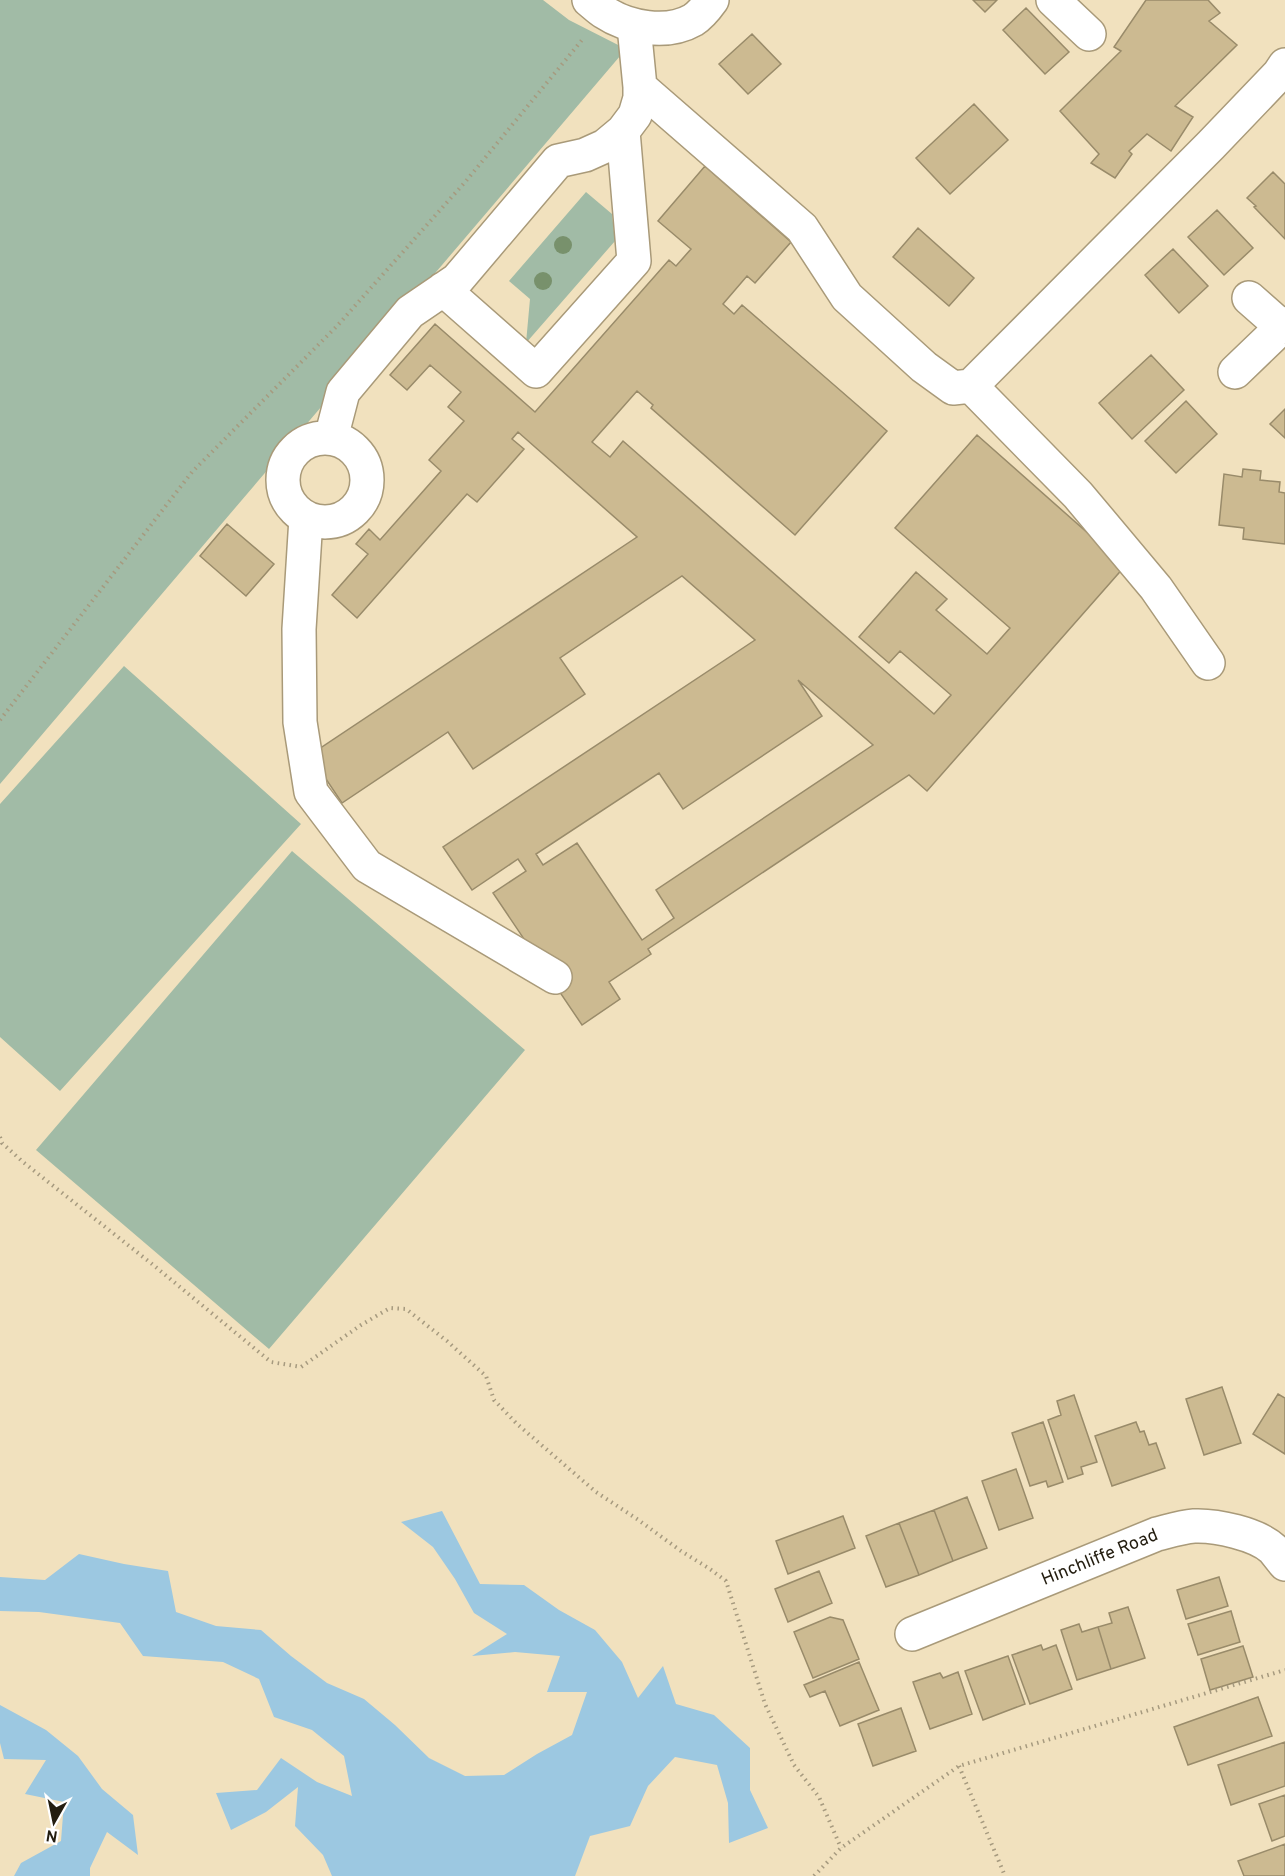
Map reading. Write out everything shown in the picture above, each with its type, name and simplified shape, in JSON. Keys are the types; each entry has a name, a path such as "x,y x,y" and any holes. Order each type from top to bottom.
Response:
{"street":[{"path":"597,6 649,27 681,26 694,19 712,0"},
{"path":"1053,0 1089,34"},
{"path":"331,438 343,392 410,312 456,280 558,161 585,155 605,146 623,131 634,115 640,98 649,27"},
{"path":"640,87 802,228 847,297 924,367 953,388 970,386 1203,153 1279,75 1285,66"},
{"path":"443,289 536,371 634,261 623,131"},
{"path":"1235,372 1283,325 1249,298"},
{"path":"970,386 1078,495 1156,588 1208,663"},
{"path":"324,437 350,445 360,455 366,468 368,482 365,495 358,507 347,516 334,522 319,522 306,518 294,510 286,498 282,484 283,471 288,457 310,440 324,437"},
{"path":"306,518 299,628 300,722 312,792 368,866 555,977"},
{"name":"Hinchliffe Road","path":"912,1634 1157,1534 1194,1526 1224,1530 1259,1539 1272,1549 1285,1564"}],"path":[{"path":"0,720 192,472 337,326 466,181 597,6"},
{"path":"0,1137 2,1143 23,1162 271,1362 301,1367 361,1325 390,1308 406,1309 447,1341 486,1376 494,1400 517,1424 596,1492 726,1581 765,1704 794,1765 819,1797 841,1848"},
{"path":"814,1876 841,1848 959,1766 1285,1670"},
{"path":"959,1766 1005,1876"}],"green space":[{"path":"0,0 543,0 569,20 626,49 0,784"},
{"path":"586,192 612,214 615,241 526,343 530,299 509,281"},
{"path":"124,666 301,824 60,1091 0,1037 0,804"},
{"path":"292,851 525,1050 269,1349 36,1150"}],"water":[{"path":"442,1511 480,1584 524,1585 559,1610 595,1630 622,1662 638,1698 663,1666 676,1704 714,1715 750,1748 750,1790 768,1828 729,1843 728,1803 717,1765 675,1757 648,1786 630,1826 590,1836 575,1876 332,1876 323,1855 295,1826 298,1787 266,1812 231,1830 216,1793 257,1790 281,1758 317,1782 352,1796 344,1756 312,1730 274,1717 259,1679 223,1662 143,1656 120,1623 39,1612 0,1611 0,1577 45,1580 79,1554 168,1571 176,1612 216,1626 261,1630 327,1683 364,1699 429,1758 465,1776 504,1775 572,1735 587,1692 547,1692 560,1656 515,1652 472,1656 507,1634 474,1613 455,1579 433,1547 401,1522"},
{"path":"0,1705 46,1730 78,1756 102,1789 133,1815 138,1855 107,1832 90,1868 90,1876 14,1876 21,1863 61,1841 64,1802 25,1794 46,1760 4,1759 0,1743"}],"building":[{"path":"973,0 997,0 985,12"},
{"path":"1146,0 1208,0 1220,13 1209,21 1237,45 1175,106 1193,117 1171,151 1147,134 1129,151 1132,154 1115,178 1091,163 1099,154 1060,111 1121,51 1114,47"},
{"path":"1026,8 1069,52 1045,74 1003,30"},
{"path":"752,34 781,64 748,94 719,64"},
{"path":"974,104 1008,140 950,194 916,158"},
{"path":"705,166 791,242 755,283 747,276 723,304 734,314 742,305 887,431 795,535 651,408 653,405 637,391 592,442 610,457 623,441 934,714 951,695 900,651 889,663 859,637 916,572 947,599 936,610 987,654 1010,628 895,528 977,435 1125,566 927,791 909,775 648,949 651,954 609,982 620,999 582,1025 493,893 526,871 518,859 472,890 443,847 755,640 682,576 560,658 585,694 473,769 448,732 342,803 310,755 637,537 518,432 512,439 524,449 477,502 467,494 357,618 332,595 368,554 356,544 369,529 380,540 441,471 429,460 464,421 448,407 461,392 430,365 407,390 390,375 435,324 535,412 669,260 676,266 691,249 658,221","holes":["798,680 873,745 656,890 674,918 642,940 577,843 543,865 536,854 659,773 683,809 822,716"]},
{"path":"1273,172 1285,184 1285,239 1247,198"},
{"path":"1217,210 1253,248 1224,275 1188,237"},
{"path":"918,228 974,278 949,306 893,257"},
{"path":"1173,249 1208,286 1179,313 1145,275"},
{"path":"1151,355 1184,390 1132,439 1099,403"},
{"path":"1186,401 1217,434 1176,473 1145,441"},
{"path":"1285,409 1285,438 1270,424"},
{"path":"1243,469 1261,471 1260,480 1280,482 1279,492 1285,493 1285,544 1243,539 1244,528 1219,525 1224,474 1242,477"},
{"path":"227,524 274,564 246,596 200,556"},
{"path":"1222,1387 1241,1443 1204,1455 1186,1399"},
{"path":"1278,1394 1285,1398 1285,1454 1253,1434"},
{"path":"1074,1395 1097,1462 1081,1467 1083,1474 1068,1479 1048,1420 1061,1415 1057,1401"},
{"path":"1043,1422 1063,1482 1048,1487 1046,1481 1030,1486 1012,1433"},
{"path":"1136,1422 1140,1432 1144,1431 1149,1445 1156,1443 1165,1468 1112,1486 1095,1436"},
{"path":"1016,1469 1033,1518 999,1530 982,1481"},
{"path":"967,1497 987,1548 953,1561 934,1510"},
{"path":"934,1510 953,1561 919,1575 899,1523"},
{"path":"843,1516 855,1548 788,1574 776,1541"},
{"path":"899,1523 919,1575 886,1587 866,1536"},
{"path":"819,1571 832,1603 788,1622 775,1589"},
{"path":"1219,1577 1228,1606 1186,1619 1177,1590"},
{"path":"1128,1607 1145,1658 1111,1669 1098,1627 1112,1623 1109,1613"},
{"path":"1231,1611 1240,1642 1198,1655 1188,1624"},
{"path":"830,1617 843,1620 859,1659 813,1678 794,1632"},
{"path":"1079,1624 1082,1632 1098,1627 1111,1669 1077,1680 1061,1630"},
{"path":"1041,1645 1043,1650 1056,1645 1072,1689 1030,1704 1012,1655"},
{"path":"1243,1646 1253,1677 1210,1690 1201,1659"},
{"path":"1008,1656 1025,1704 983,1720 965,1671"},
{"path":"859,1662 879,1710 840,1726 825,1691 810,1697 804,1685"},
{"path":"958,1672 972,1714 930,1729 913,1682 940,1673 943,1678"},
{"path":"1258,1697 1272,1736 1188,1765 1174,1727"},
{"path":"901,1708 916,1751 873,1766 858,1724"},
{"path":"1285,1742 1285,1786 1231,1805 1218,1765"},
{"path":"1285,1795 1285,1836 1272,1841 1259,1804"},
{"path":"1285,1844 1285,1876 1244,1876 1238,1861"}]}
